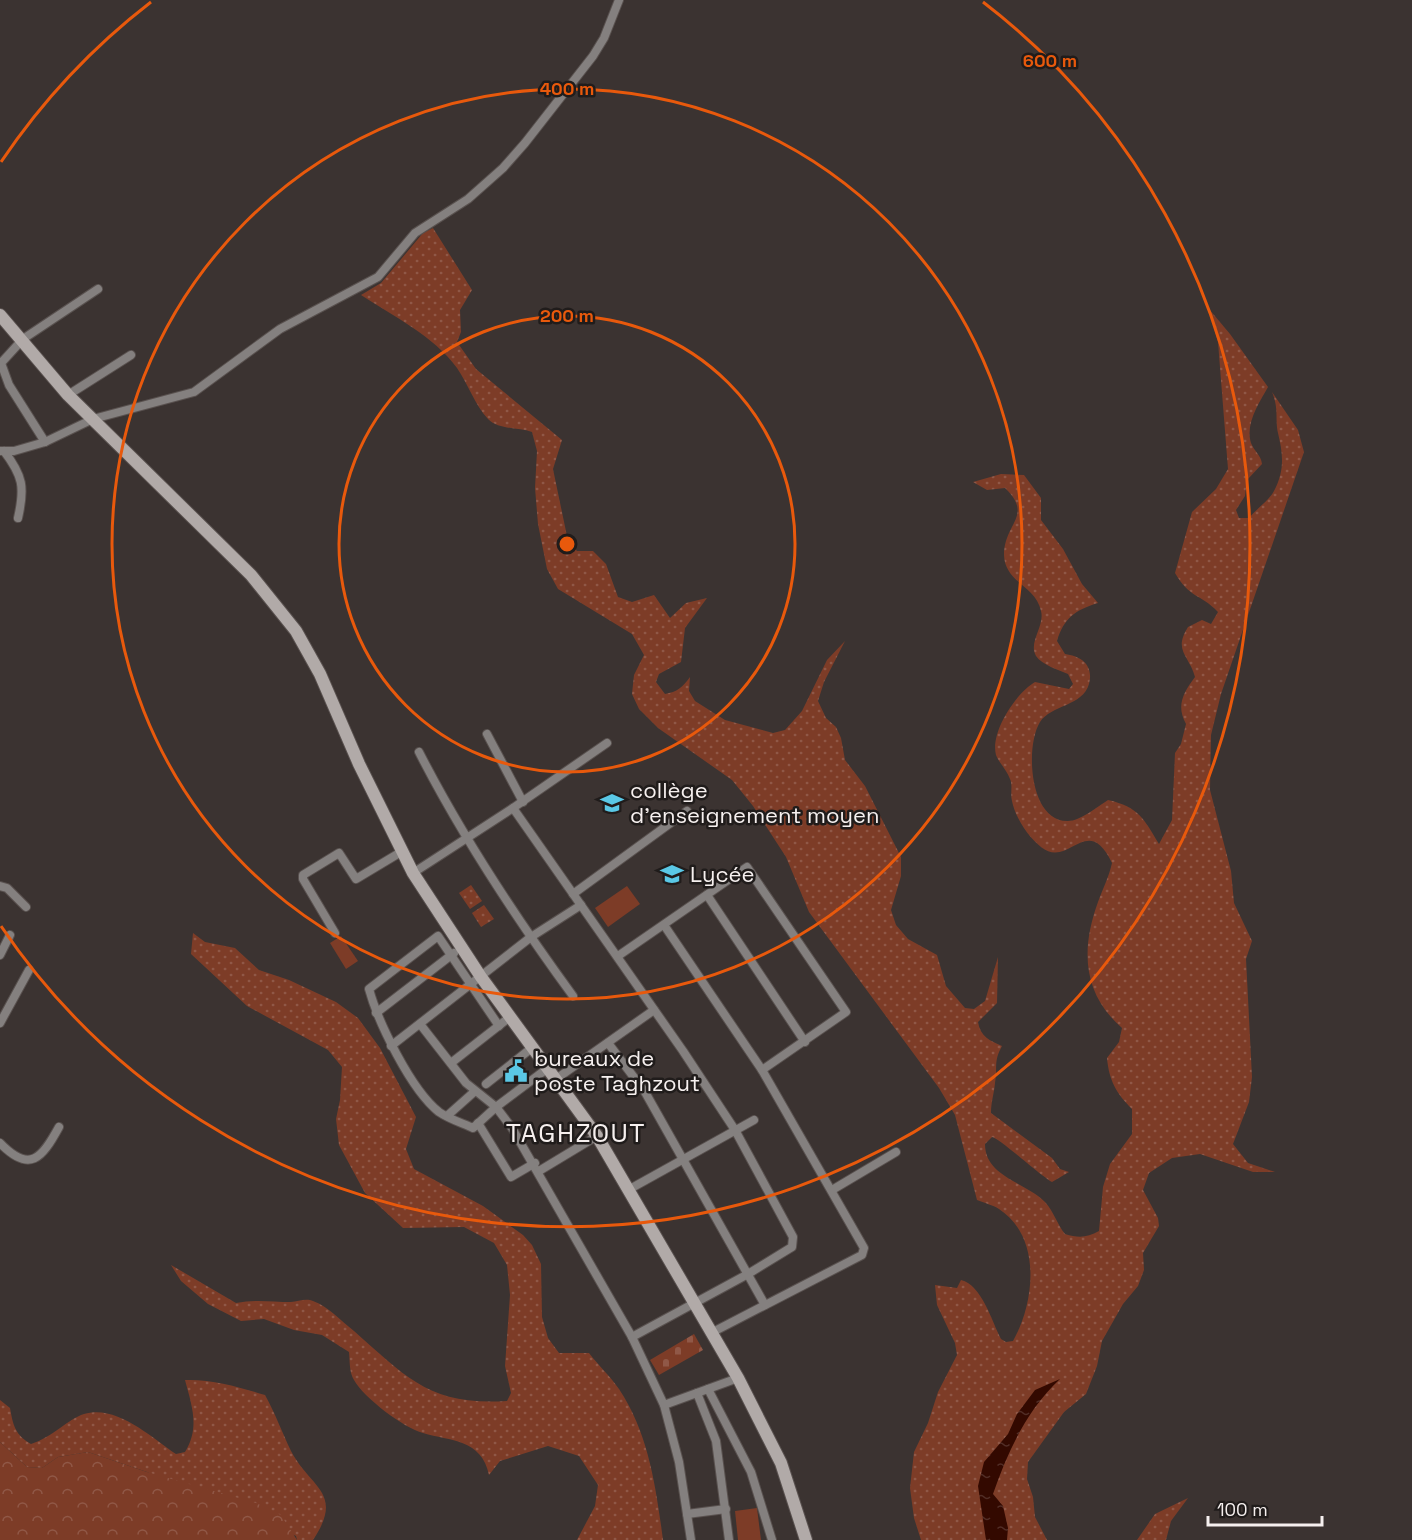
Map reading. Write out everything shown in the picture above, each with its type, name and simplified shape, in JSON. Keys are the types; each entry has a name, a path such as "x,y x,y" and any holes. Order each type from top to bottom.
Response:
{"main road":[{"path":"0,315 69,395 251,575 296,631 320,674 401,852 413,873 482,977 597,1136 738,1378 781,1463 806,1540"}],"street":[{"path":"18,518 22,485 19,471 2,451 45,442 93,419 194,392 280,329 378,277 415,233 468,199 502,168 593,56 604,38 619,0"},
{"path":"45,442 2,370 4,357 23,339 98,289"},
{"path":"69,395 132,355"},
{"path":"487,734 523,802"},
{"path":"413,873 523,802 607,743"},
{"path":"419,752 467,838 531,938 573,996"},
{"path":"513,808 618,956 735,1130 793,1237 792,1247 748,1274 632,1337"},
{"path":"573,894 687,811"},
{"path":"335,933 303,879 303,875 339,853 356,879 401,852"},
{"path":"618,956 747,867 845,1008 843,1016 762,1070"},
{"path":"0,886 7,888 26,907"},
{"path":"707,895 805,1042"},
{"path":"391,1046 531,938 581,905"},
{"path":"664,925 762,1070 832,1190 864,1252 711,1333"},
{"path":"0,955 10,935"},
{"path":"499,1026 438,936 369,989 376,1013 387,1029 391,1046 438,1111 473,1128 496,1107 548,1068"},
{"path":"376,1013 462,947"},
{"path":"0,1023 29,970"},
{"path":"556,1079 654,1010"},
{"path":"451,1063 510,1017"},
{"path":"420,1024 474,1092 496,1107 537,1167 632,1337 664,1405 679,1462 691,1540"},
{"path":"608,1042 645,1092 685,1159 765,1305"},
{"path":"486,1084 533,1047"},
{"path":"447,1116 474,1092"},
{"path":"628,1190 754,1120"},
{"path":"478,1123 511,1177 537,1167 597,1136"},
{"path":"0,1143 10,1153 28,1161 36,1160 46,1150 59,1127"},
{"path":"832,1190 896,1152"},
{"path":"664,1405 738,1378"},
{"path":"708,1389 751,1472 772,1540"},
{"path":"697,1393 716,1441 729,1540"},
{"path":"687,1514 726,1509"}],"green space":[{"path":"433,228 472,290 460,310 461,332 457,342 476,369 562,440 553,469 568,541 577,551 593,551 606,564 618,597 632,602 654,595 670,618 686,603 707,598 685,628 681,662 659,674 656,682 665,694 679,689 690,677 689,691 695,701 725,720 773,733 785,730 802,711 827,660 845,641 824,682 818,701 826,718 836,727 841,738 845,760 865,786 901,857 901,876 891,910 896,925 908,939 937,955 946,986 965,1008 974,1009 985,1001 998,957 997,1003 978,1022 986,1037 1002,1046 997,1061 991,1113 1052,1158 1060,1169 1069,1172 1052,1182 1003,1143 992,1137 985,1144 987,1155 999,1172 1045,1202 1065,1234 1078,1237 1099,1231 1103,1187 1110,1164 1132,1134 1132,1109 1114,1086 1107,1058 1119,1042 1122,1028 1099,1000 1092,985 1089,970 1089,937 1112,863 1103,848 1094,842 1086,841 1060,852 1051,852 1041,847 1031,838 1016,814 1011,798 1011,781 996,755 995,746 1001,725 1020,695 1035,682 1069,689 1073,684 1068,674 1046,665 1036,656 1034,645 1041,622 1041,611 1033,596 1015,578 1006,564 1005,544 1015,520 1017,506 1005,488 987,490 973,482 1001,474 1024,475 1041,498 1041,520 1063,549 1082,584 1098,603 1072,616 1063,626 1057,641 1065,654 1081,659 1085,663 1090,677 1086,691 1074,701 1045,716 1035,733 1032,764 1038,796 1045,809 1055,818 1068,821 1083,816 1108,800 1127,806 1140,815 1159,844 1172,820 1175,753 1181,744 1186,724 1181,705 1182,700 1195,677 1182,648 1182,642 1188,627 1202,620 1211,624 1218,612 1190,592 1175,573 1192,512 1216,489 1228,469 1218,342 1209,309 1268,387 1254,414 1250,428 1251,443 1262,464 1247,480 1245,496 1236,510 1239,518 1249,518 1266,502 1272,495 1280,476 1282,455 1272,392 1298,430 1304,452 1221,694 1211,735 1210,790 1231,871 1234,903 1252,941 1246,959 1252,1077 1249,1102 1233,1144 1248,1163 1275,1172 1253,1172 1200,1154 1172,1158 1149,1173 1143,1190 1158,1218 1159,1226 1143,1253 1144,1270 1138,1286 1123,1304 1102,1341 1097,1366 1086,1394 1064,1412 1028,1462 1027,1479 1033,1497 1035,1517 1047,1540 921,1540 914,1518 910,1488 914,1452 928,1423 938,1392 957,1355 955,1343 937,1305 935,1285 957,1288 961,1280 968,1283 981,1296 1001,1339 1006,1342 1013,1341 1026,1308 1030,1289 1028,1253 1022,1236 1013,1221 999,1209 977,1200 955,1115 939,1088 809,912 786,857 753,806 732,780 658,728 639,709 632,694 634,675 644,655 632,634 558,589 547,569 538,524 535,488 537,451 532,432 492,423 479,407 457,368 437,346 412,327 361,295 381,283 423,233"},
{"path":"471,885 482,901 470,909 459,893"},
{"path":"627,886 640,904 608,927 595,908"},
{"path":"484,905 494,919 481,927 472,913"},
{"path":"193,933 205,942 235,948 259,970 289,980 336,1002 358,1018 380,1048 416,1117 406,1149 414,1169 483,1206 523,1235 532,1245 541,1264 542,1317 548,1338 559,1353 589,1353 615,1384 629,1406 638,1424 650,1462 663,1540 577,1540 595,1506 598,1485 579,1456 548,1446 500,1461 489,1475 480,1454 472,1448 454,1440 415,1430 395,1419 375,1403 352,1377 349,1352 322,1335 294,1330 264,1319 241,1321 208,1304 181,1281 171,1265 236,1303 311,1300 330,1310 390,1362 422,1386 458,1399 481,1401 507,1401 511,1393 505,1366 510,1295 507,1265 494,1243 464,1227 403,1228 365,1193 339,1145 336,1119 342,1067 328,1050 247,1006 191,954"},
{"path":"341,936 358,961 346,969 330,943"},
{"path":"694,1334 703,1350 659,1375 650,1360"},
{"path":"185,1380 215,1382 265,1395 291,1451 321,1491 325,1501 326,1511 322,1524 313,1540 297,1540 296,1536 147,1472 88,1452 58,1457 42,1468 27,1467 0,1442 0,1400 10,1408 18,1433 31,1444 78,1416 96,1412 121,1418 133,1424 176,1454 185,1452 190,1443 193,1417"},
{"path":"0,1442 27,1467 42,1468 58,1457 88,1452 147,1472 256,1503 281,1515 297,1540 0,1540"},
{"path":"1188,1498 1171,1521 1166,1540 1137,1540 1155,1514"},
{"path":"757,1508 761,1540 738,1540 735,1511"}],"water":[{"path":"1060,1379 1037,1404 1019,1432 993,1494 1003,1506 1008,1528 1007,1540 986,1540 978,1486 984,1462 1008,1434 1017,1414 1035,1390"}],"place":[{"name":"collège d'enseignement moyen","path":"612,803"},
{"name":"Lycée","path":"672,874"},
{"name":"bureaux de poste Taghzout","path":"516,1071"}],"district":[{"name":"TAGHZOUT","path":"576,1133"}]}
